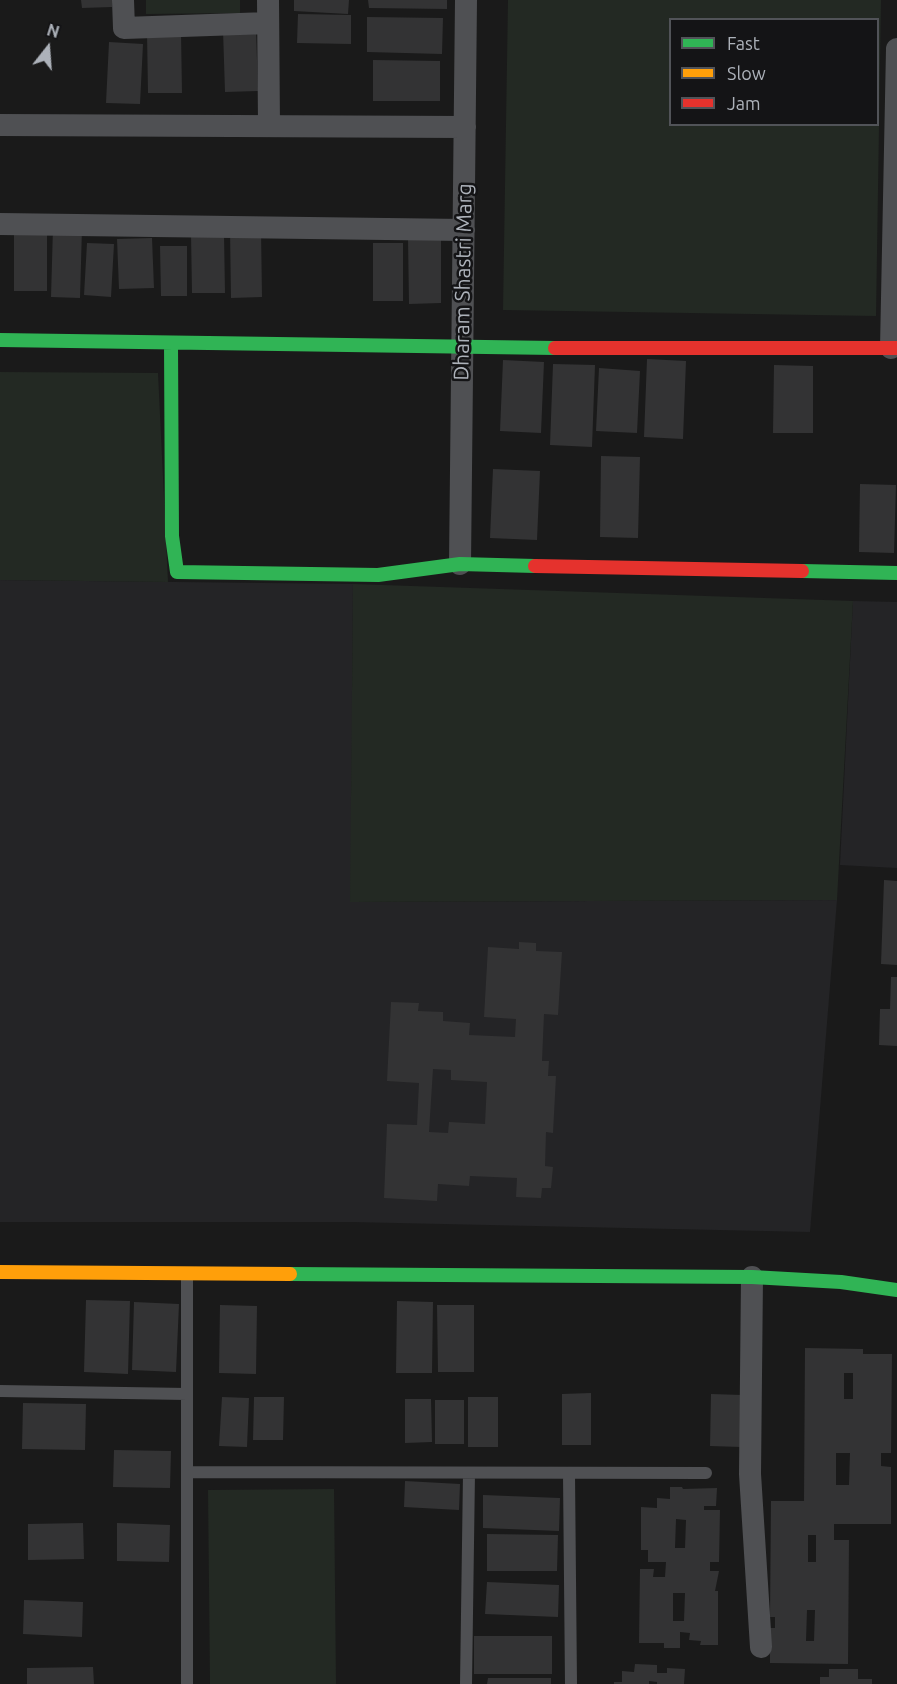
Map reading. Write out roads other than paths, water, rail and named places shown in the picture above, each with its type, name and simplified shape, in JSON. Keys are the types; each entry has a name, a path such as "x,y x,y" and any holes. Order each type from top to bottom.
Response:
{"street":[{"path":"123,0 124,28 268,23"},
{"path":"268,0 269,125"},
{"name":"Dharam Shastri Marg","path":"460,564 466,0"},
{"path":"0,340 462,348 894,348 897,49"},
{"path":"0,124 465,127"},
{"path":"0,224 464,230"},
{"path":"171,343 172,536 177,572 378,575 460,564 897,573"},
{"path":"0,1272 752,1277 841,1282 897,1290"},
{"path":"752,1277 750,1474 761,1647"}],"lane":[{"path":"187,1272 187,1684"},
{"path":"0,1391 187,1394"},
{"path":"187,1472 706,1473"},
{"path":"466,1684 469,1473"},
{"path":"569,1474 571,1684"}]}
